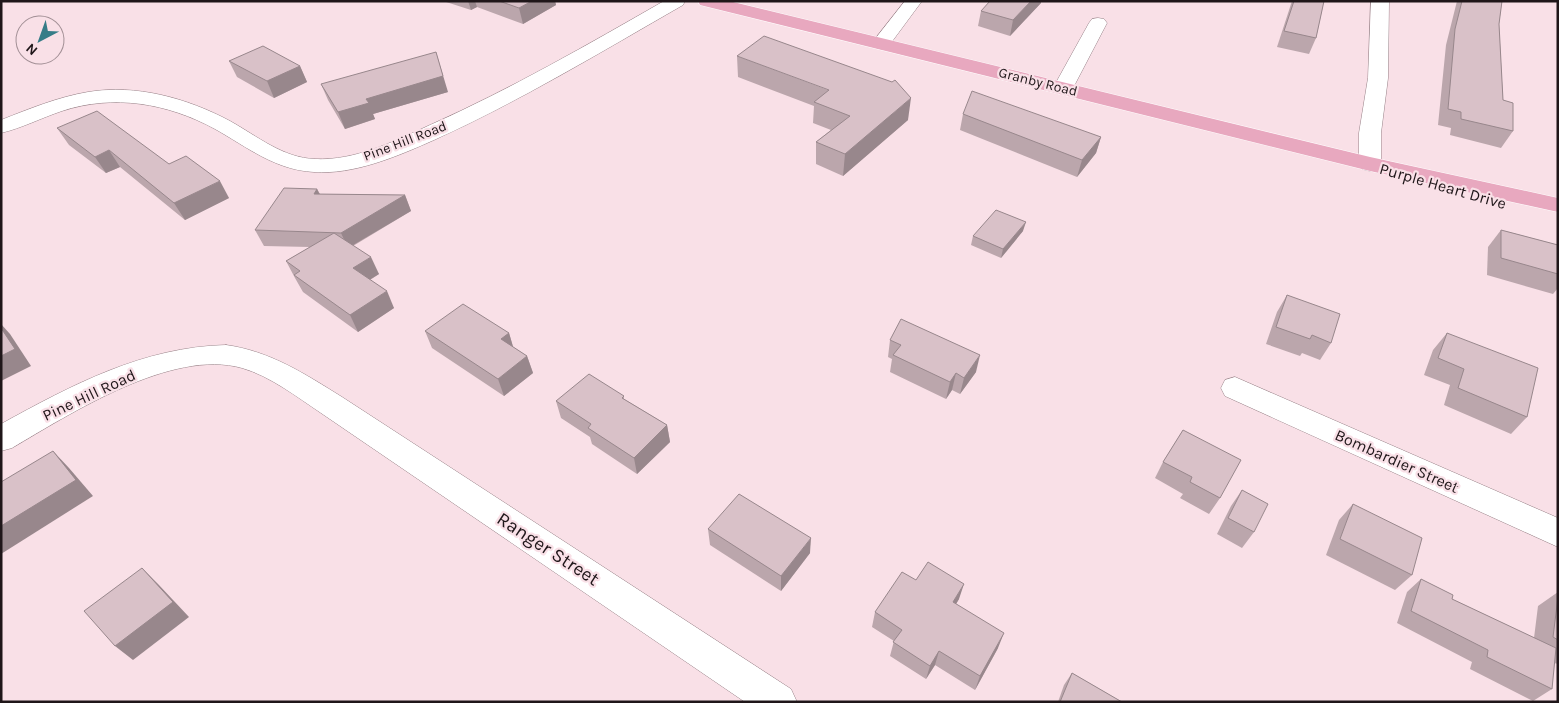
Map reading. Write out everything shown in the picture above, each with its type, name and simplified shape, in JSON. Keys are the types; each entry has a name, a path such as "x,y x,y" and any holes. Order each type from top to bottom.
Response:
{"main road":[{"name":"Granby Road","path":"706,1 881,42 1370,164"},
{"path":"1370,164 1558,191"},
{"name":"Purple Heart Drive","path":"1370,164 1558,205"},
{"name":"Purple Heart Drive","path":"1370,164 1558,219"}],"street":[{"name":"Pine Hill Road","path":"1,127 64,104 88,98 137,97 168,103 196,113 222,125 271,154 300,164 317,166 337,164 378,154 402,145 479,110 569,63 677,1"},
{"path":"881,42 914,1"},
{"path":"1370,164 1370,133 1378,78 1380,1"},
{"path":"1063,88 1098,23"},
{"name":"Pine Hill Road","path":"1,439 67,402 107,384 159,364 204,355 241,357 267,365 318,397"},
{"name":"Bombardier Street","path":"1235,388 1558,533"},
{"name":"Ranger Street","path":"318,397 778,702"}],"building":[{"path":"499,1 532,1 519,8"},
{"path":"990,1 1031,1 1013,20 981,11"},
{"path":"1294,1 1324,1 1316,38 1284,31"},
{"path":"1462,1 1502,1 1499,24 1503,100 1513,103 1513,131 1461,119 1461,112 1448,109 1455,29"},
{"path":"764,36 892,82 895,80 911,98 845,154 816,142 850,116 814,102 829,90 737,56"},
{"path":"263,46 300,66 267,81 229,61"},
{"path":"436,52 443,76 366,99 369,103 338,112 321,84"},
{"path":"972,91 1101,137 1082,160 963,114"},
{"path":"97,111 169,164 186,156 220,181 174,203 109,150 95,157 57,128"},
{"path":"284,188 317,189 314,194 405,195 341,233 255,230"},
{"path":"996,210 1026,222 1003,249 973,236"},
{"path":"1501,230 1558,245 1558,274 1501,258"},
{"path":"334,233 371,257 353,268 387,291 350,315 294,275 300,271 286,261"},
{"path":"1287,295 1340,314 1331,343 1312,335 1310,339 1276,327"},
{"path":"463,304 509,333 501,339 527,356 498,379 425,331"},
{"path":"901,319 980,355 964,378 956,373 950,382 893,355 901,345 890,340"},
{"path":"1,328 15,349 1,356"},
{"path":"1447,333 1538,368 1527,417 1458,388 1464,369 1438,358"},
{"path":"589,374 624,396 622,398 667,425 634,458 588,428 591,424 556,401"},
{"path":"1183,430 1241,460 1220,498 1190,482 1192,477 1163,462"},
{"path":"53,451 76,480 1,526 1,482"},
{"path":"1242,490 1268,504 1254,532 1228,518"},
{"path":"739,494 811,538 781,576 708,529"},
{"path":"1353,504 1422,538 1412,575 1340,539"},
{"path":"928,562 964,584 953,602 1004,633 980,676 939,651 930,666 893,642 902,630 875,612 902,572 916,580"},
{"path":"142,568 173,602 115,646 84,611"},
{"path":"1421,579 1453,595 1452,599 1556,648 1552,689 1487,657 1488,650 1411,611"},
{"path":"1558,597 1558,640 1553,637"},
{"path":"1072,673 1122,702 1060,702"}]}
